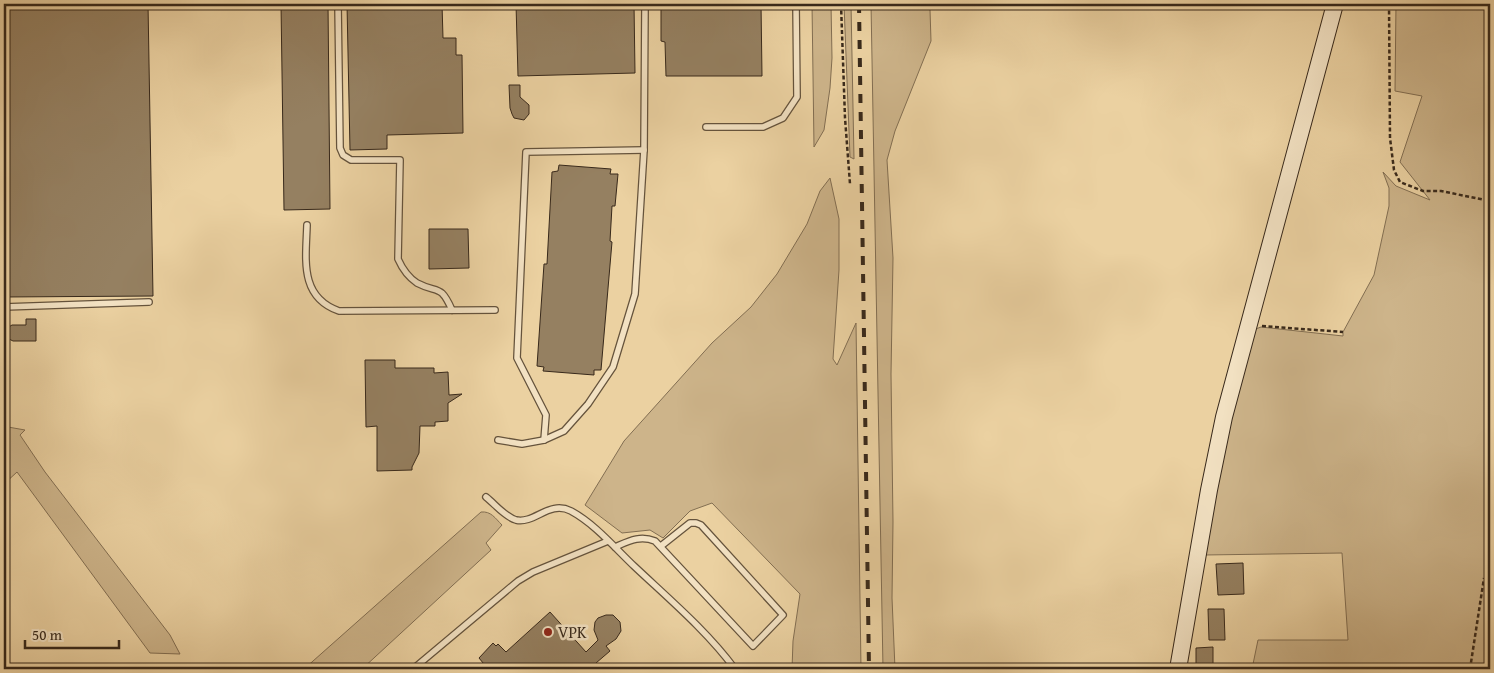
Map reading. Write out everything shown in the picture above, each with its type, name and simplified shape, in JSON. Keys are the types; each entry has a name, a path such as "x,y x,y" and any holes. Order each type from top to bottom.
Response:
{"street":[{"path":"1178,669 1222,426 1335,4"}],"lane":[{"path":"338,4 340,148 343,155 351,160 400,160 398,259 404,271 417,283 438,290 446,297 452,310"},
{"path":"498,440 522,444 544,440 564,431 588,404 613,367 635,294 644,150 645,4"},
{"path":"706,127 763,127 783,118 797,97 796,4"},
{"path":"544,440 546,415 517,358 526,152 644,150"},
{"path":"307,225 306,268 309,282 316,296 326,307 339,311 495,310"},
{"path":"4,307 148,302"},
{"path":"486,497 516,520 524,520 553,508 570,510 615,547 718,646 735,669"},
{"path":"615,547 631,539 638,538 651,539 661,546 754,646 783,615 702,525 690,523 661,546"},
{"path":"413,669 518,581 533,572 608,541"}],"path":[{"path":"842,4 845,118 850,184"},
{"path":"1389,4 1390,138 1394,170 1400,182 1423,191 1441,191 1490,201"},
{"path":"1248,325 1343,332"},
{"path":"1470,669 1484,578"}],"shaded area":[{"path":"812,4 831,4 832,58 824,130 814,147"},
{"path":"844,4 851,4 854,159 850,157"},
{"path":"871,4 920,4 930,10 931,41 895,131 887,160 893,258 891,374 892,598 895,669 883,669"},
{"path":"1396,4 1490,4 1490,669 1252,669 1258,640 1348,640 1342,553 1204,555 1220,467 1253,330 1261,327 1343,336 1343,332 1374,275 1389,206 1389,188 1383,172 1396,186 1430,200 1400,162 1422,96 1395,91"},
{"path":"830,178 839,219 839,270 833,359 837,365 856,323 861,669 792,669 793,641 800,594 712,503 690,511 663,538 650,530 622,533 585,505 624,441 712,343 751,307 777,274 807,224 820,191"},
{"path":"8,427 25,430 20,435 45,472 170,635 180,654 150,653 17,472 4,484 4,449"},
{"path":"481,512 490,514 502,525 486,543 491,550 362,669 304,669"}],"building":[{"path":"4,4 148,4 153,296 4,297"},
{"path":"281,4 328,4 330,209 284,210"},
{"path":"347,4 442,4 443,38 456,38 456,55 462,55 463,133 387,135 387,149 350,150"},
{"path":"516,4 634,4 635,73 518,76"},
{"path":"661,4 761,4 762,76 666,76 665,42 661,41"},
{"path":"509,85 520,85 520,97 529,105 529,114 524,120 514,118 512,114"},
{"path":"559,165 611,169 610,174 618,174 615,206 612,206 610,241 612,242 601,370 594,370 594,375 543,371 544,367 537,366 544,264 547,264 552,172 558,171"},
{"path":"429,229 468,229 469,268 429,269"},
{"path":"26,319 36,319 36,341 13,341 7,338 7,328 12,325 26,325"},
{"path":"365,360 395,360 395,368 434,368 434,373 448,372 449,395 462,394 448,403 448,421 435,422 435,426 420,426 419,453 412,470 377,471 377,426 366,427"},
{"path":"1243,563 1244,594 1218,595 1216,564"},
{"path":"1208,609 1224,609 1225,640 1209,640"},
{"name":"VPK","path":"550,612 586,652 598,640 594,630 595,622 598,618 613,615 620,622 621,631 616,639 606,646 610,651 596,663 602,669 488,669 479,658 493,643 496,646 498,644 506,652"},
{"path":"1213,647 1213,669 1196,669 1196,648"}],"railway":[{"path":"859,4 869,669"}],"place":[{"name":"VPK","path":"548,632"}]}
